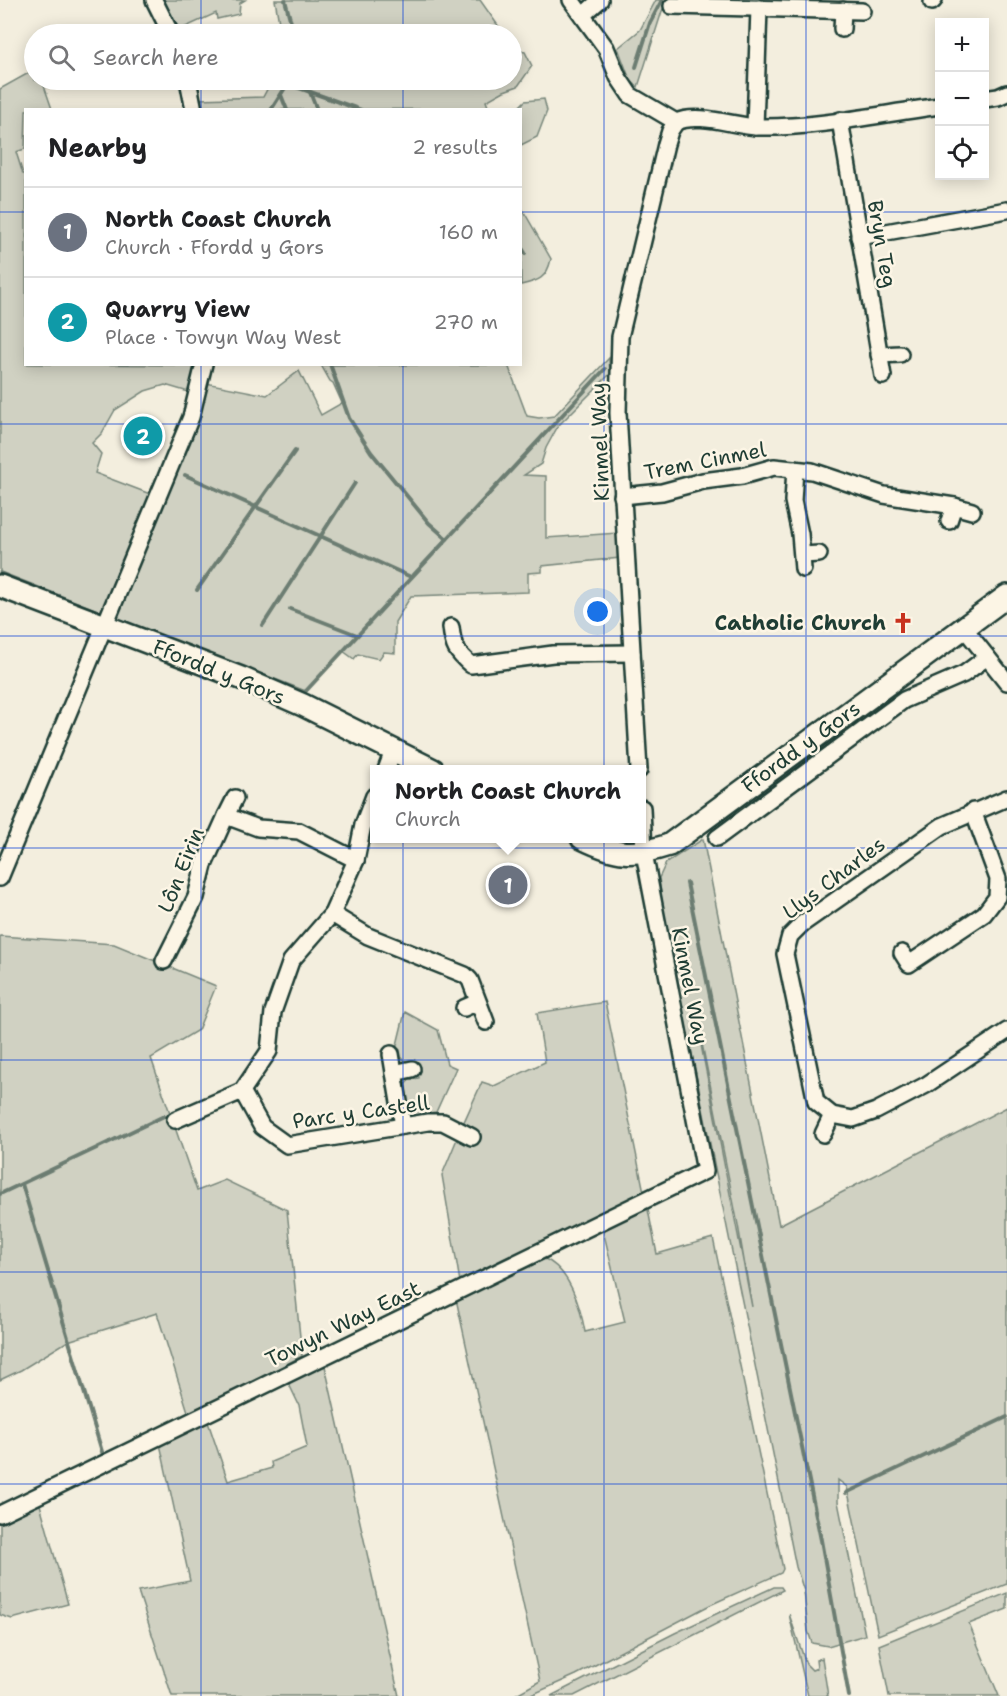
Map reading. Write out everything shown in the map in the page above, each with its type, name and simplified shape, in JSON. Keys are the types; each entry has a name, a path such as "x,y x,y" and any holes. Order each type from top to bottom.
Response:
{"street":[{"path":"154,0 166,24"},
{"path":"571,0 606,48 618,77 630,95 676,122 684,118 696,118 754,127 793,127 935,107"},
{"path":"583,15 600,0"},
{"path":"672,6 690,3 759,9 862,11"},
{"path":"754,127 759,9"},
{"path":"842,29 843,10"},
{"path":"190,90 194,108"},
{"path":"989,98 1007,93"},
{"name":"Bryn Teg","path":"840,120 883,376"},
{"name":"Kinmel Way","path":"639,765 618,413 620,337 666,144 676,122"},
{"path":"859,237 1007,210"},
{"path":"879,354 900,354"},
{"path":"0,878 191,417 204,366"},
{"name":"Trem Cinmel","path":"622,496 662,492 676,487 703,481 728,479 774,467 812,471 884,495 952,514 972,511"},
{"name":"Trem Cinmel","path":"795,469 793,501 803,562 819,554"},
{"name":"Ffordd y Gors","path":"0,586 241,678 303,705 389,760 411,765"},
{"name":"Ffordd y Gors","path":"593,843 622,853 644,853 669,845 1007,596"},
{"path":"451,627 452,642 458,654 471,665 485,665 513,658 553,654 632,653"},
{"path":"964,628 1007,682"},
{"path":"717,838 904,700 964,674 987,657"},
{"name":"Lôn Eirin","path":"164,961 168,937 196,897 204,865 234,798"},
{"name":"Llys Charles","path":"832,1115 816,1102 785,954 790,936 802,924 942,826 1007,798"},
{"path":"175,1120 242,1092 269,1051 273,1011 291,961 332,914 356,860 363,825 370,808"},
{"path":"902,953 909,964 984,914 997,897 998,879 973,811"},
{"name":"Lôn Eirin","path":"226,816 258,828 299,831 356,860"},
{"name":"Kinmel Way","path":"644,843 705,1171"},
{"path":"332,914 368,936 465,975 470,980 471,1005 486,1022"},
{"path":"824,1134 832,1115 853,1119 876,1111 926,1084 1007,1031"},
{"path":"392,1054 403,1126"},
{"path":"394,1072 412,1070"},
{"name":"Parc y Castell","path":"242,1092 262,1127 287,1145 403,1126 443,1122 472,1137"},
{"name":"Towyn Way East","path":"0,1514 705,1171"}],"shaded area":[{"path":"161,0 245,0 240,3 239,14 217,19 216,13 192,24 172,24"},
{"path":"275,0 480,0 497,24 279,24"},
{"path":"656,0 669,0 662,11 638,87 630,80 618,48 640,30"},
{"path":"522,51 525,52 532,66 522,80"},
{"path":"24,76 24,90 45,90 52,108 24,108 24,149 16,152 24,174 24,366 198,366 192,393 165,385 145,391 115,410 102,433 92,443 101,454 95,473 150,494 103,608 98,615 0,578 0,89"},
{"path":"267,90 507,90 486,101 489,108 201,108 199,99 263,97"},
{"path":"544,99 547,111 537,137 522,144 522,108 518,108 525,101"},
{"path":"522,208 551,259 544,275 533,282 522,285"},
{"path":"609,358 610,374 558,426 546,448 541,464 524,475 546,476 546,538 618,533 620,558 542,566 542,572 528,573 528,592 411,596 395,622 395,653 384,652 379,659 358,654 354,659 343,651 301,697 115,621 206,383 267,395 299,371 321,415 342,403 322,366 508,366 527,416 539,418 554,416"},
{"path":"703,839 779,1225 1007,1107 1007,1584 878,1635 847,1487 838,1480 838,1502 865,1635 828,1646 812,1643 808,1631 804,1591 796,1567 664,917 659,878 666,863","holes":["695,1008 738,1225 752,1307"]},
{"path":"0,936 114,944 216,986 198,1030 151,1058 197,1191 225,1180 287,1210 302,1356 189,1415 157,1313 68,1341 0,1380"},
{"path":"605,1002 644,1192 460,1282 442,1175 457,1139 471,1146 478,1131 463,1124 482,1082 494,1086 545,1062 537,1013"},
{"path":"405,1012 438,1030 447,1064 456,1068 436,1112 415,1115 410,1112 405,1085 409,1080 419,1078 417,1062 407,1062 401,1057 400,1050 396,1049"},
{"path":"647,1205 657,1254 713,1238 783,1569 781,1573 710,1605 576,1675 529,1696 513,1696 540,1681 456,1299 543,1258 560,1270 567,1279 577,1300 585,1332 625,1322 602,1226"},
{"path":"325,1366 399,1696 172,1696 138,1591 190,1581 160,1444 207,1419 228,1481 272,1468 271,1462 307,1447 299,1405 287,1380"},
{"path":"39,1501 68,1604 12,1619 0,1615 0,1520"},
{"path":"774,1587 781,1587 783,1590 574,1696 551,1696 675,1633"},
{"path":"1007,1593 1007,1609 969,1624 999,1696 889,1696 879,1645"},
{"path":"789,1614 806,1664 812,1670 817,1668 816,1660 822,1658 828,1696 808,1696"}],"waterway":[{"path":"285,0 291,24"},
{"path":"636,67 650,23 662,0"},
{"path":"272,108 284,90"},
{"path":"305,90 355,108"},
{"path":"310,92 316,108"},
{"path":"281,95 286,108"},
{"path":"522,248 525,253"},
{"path":"331,366 349,418 371,452 429,523 447,539"},
{"path":"246,669 305,692 605,369"},
{"path":"197,590 295,451"},
{"path":"185,475 411,577"},
{"path":"263,625 355,483"},
{"path":"0,573 97,611"},
{"path":"290,609 357,635"},
{"path":"121,621 192,648"},
{"path":"687,883 821,1540 849,1696"},
{"path":"0,1194 164,1116"},
{"path":"22,1184 103,1455"},
{"path":"846,1493 1007,1417"}],"place":[{"name":"Quarry View","path":"143,436"},
{"name":"Catholic Church","path":"903,623"},
{"name":"North Coast Church","path":"508,885"}]}
